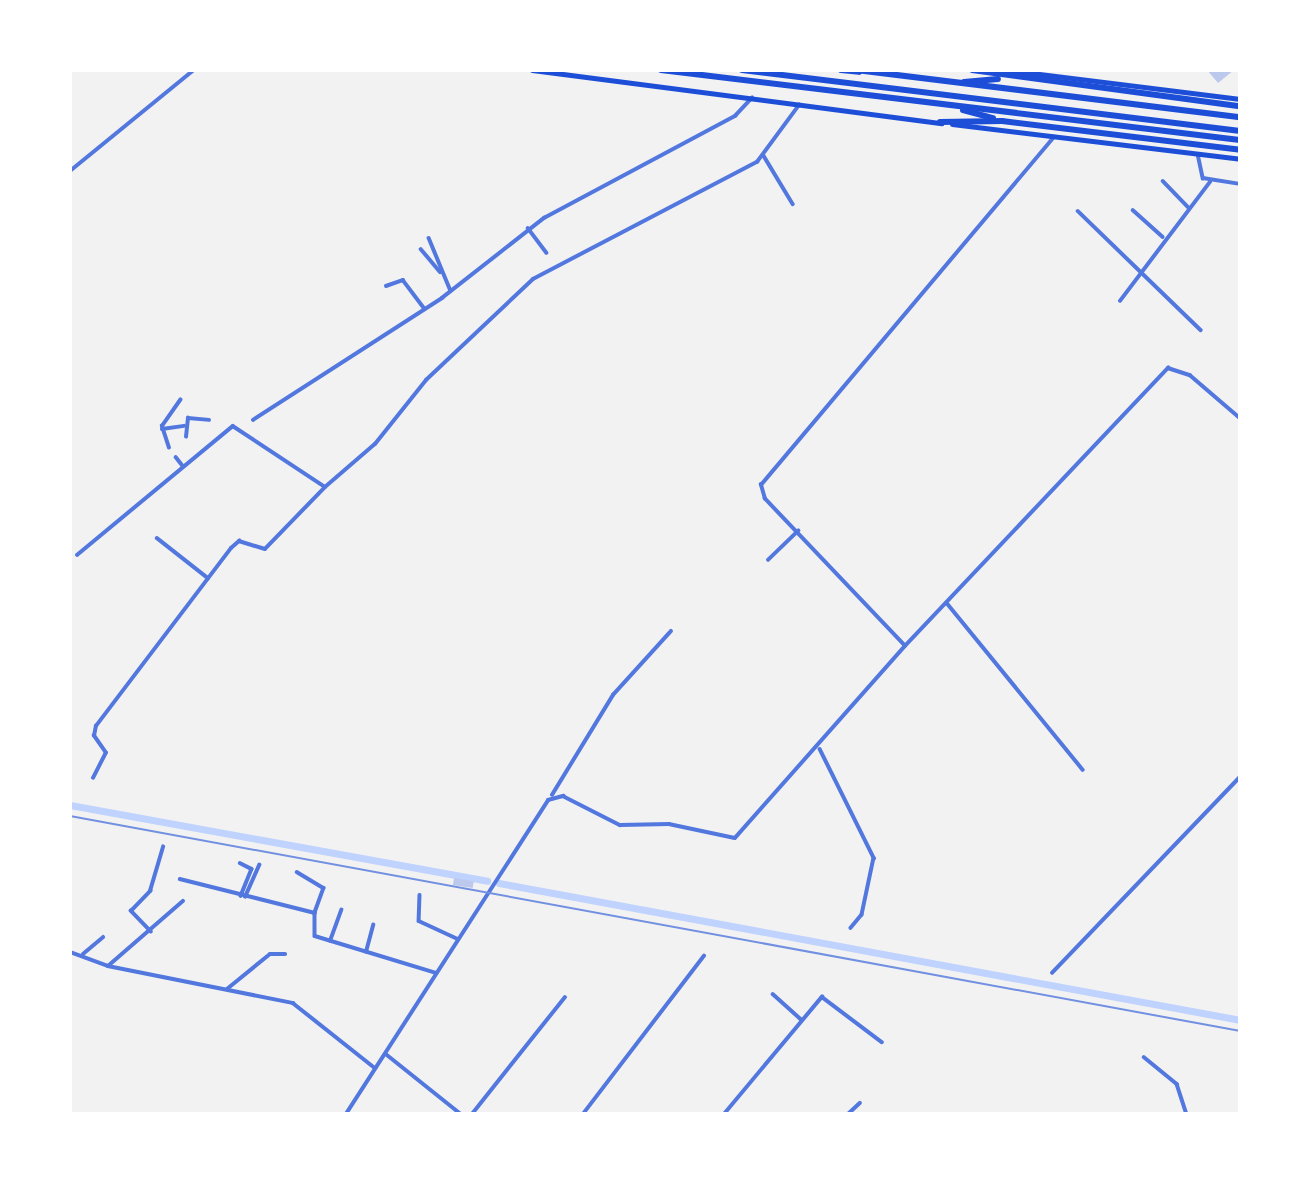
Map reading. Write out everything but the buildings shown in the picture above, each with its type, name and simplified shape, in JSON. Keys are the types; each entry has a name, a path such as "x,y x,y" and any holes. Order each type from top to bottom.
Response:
{"highway":[{"path":"661,70 1240,140"},
{"path":"742,70 1240,131"},
{"path":"841,70 1240,118"},
{"path":"856,70 1240,118"},
{"path":"972,70 1007,78 1240,106"},
{"path":"946,83 1007,78"},
{"path":"943,104 1002,121"},
{"path":"940,122 1002,121 1240,150"}],"main road":[{"path":"532,70 1240,159"},
{"path":"1007,70 1240,99"}],"street":[{"path":"70,171 194,70"},
{"path":"253,420 451,291 528,228 735,116 753,98"},
{"path":"93,778 106,753 94,737 96,726 239,541 265,550 325,486 375,444 426,380 533,279 764,156 800,104"},
{"path":"905,646 765,499 761,485 1054,137"},
{"path":"1198,154 1199,172 1210,182 1240,184"},
{"path":"764,156 793,204"},
{"path":"1164,181 1188,206"},
{"path":"1120,301 1163,237 1210,182"},
{"path":"1133,210 1163,237"},
{"path":"1078,211 1201,330"},
{"path":"528,228 547,253"},
{"path":"429,238 441,273 451,291"},
{"path":"421,250 441,273"},
{"path":"386,286 403,280 425,309"},
{"path":"551,797 563,796 607,822 669,824 730,840 820,748 905,646 1168,368 1190,375 1240,418"},
{"path":"169,448 162,429 164,415 180,400"},
{"path":"162,429 184,426 192,417 209,420"},
{"path":"184,426 186,437"},
{"path":"77,555 183,466 239,426 325,486"},
{"path":"176,457 183,466"},
{"path":"768,560 798,531"},
{"path":"157,538 208,578"},
{"path":"947,603 1083,770"},
{"path":"346,1114 551,797 613,695 671,631"},
{"path":"820,748 874,858 862,915 852,928"},
{"path":"1052,973 1240,777"},
{"path":"150,932 131,911 150,891 163,847"},
{"path":"240,863 252,869 243,897"},
{"path":"243,897 259,865"},
{"path":"298,872 324,888 315,913 313,934 330,942 437,973"},
{"path":"180,880 315,913"},
{"path":"420,895 419,921 458,939"},
{"path":"108,966 183,901"},
{"path":"330,942 341,910"},
{"path":"366,953 373,925"},
{"path":"82,955 103,937"},
{"path":"70,952 108,966 300,1006 376,1068"},
{"path":"227,989 270,954 285,954"},
{"path":"583,1114 704,956"},
{"path":"774,994 801,1019"},
{"path":"472,1114 565,997"},
{"path":"724,1114 801,1019 826,997 882,1041"},
{"path":"386,1053 461,1114"},
{"path":"1144,1057 1177,1084 1187,1114"},
{"path":"848,1114 860,1103"}],"waterway":[{"path":"70,805 487,881"},
{"path":"499,883 1240,1020"}],"railway":[{"path":"70,816 1240,1031"}]}
